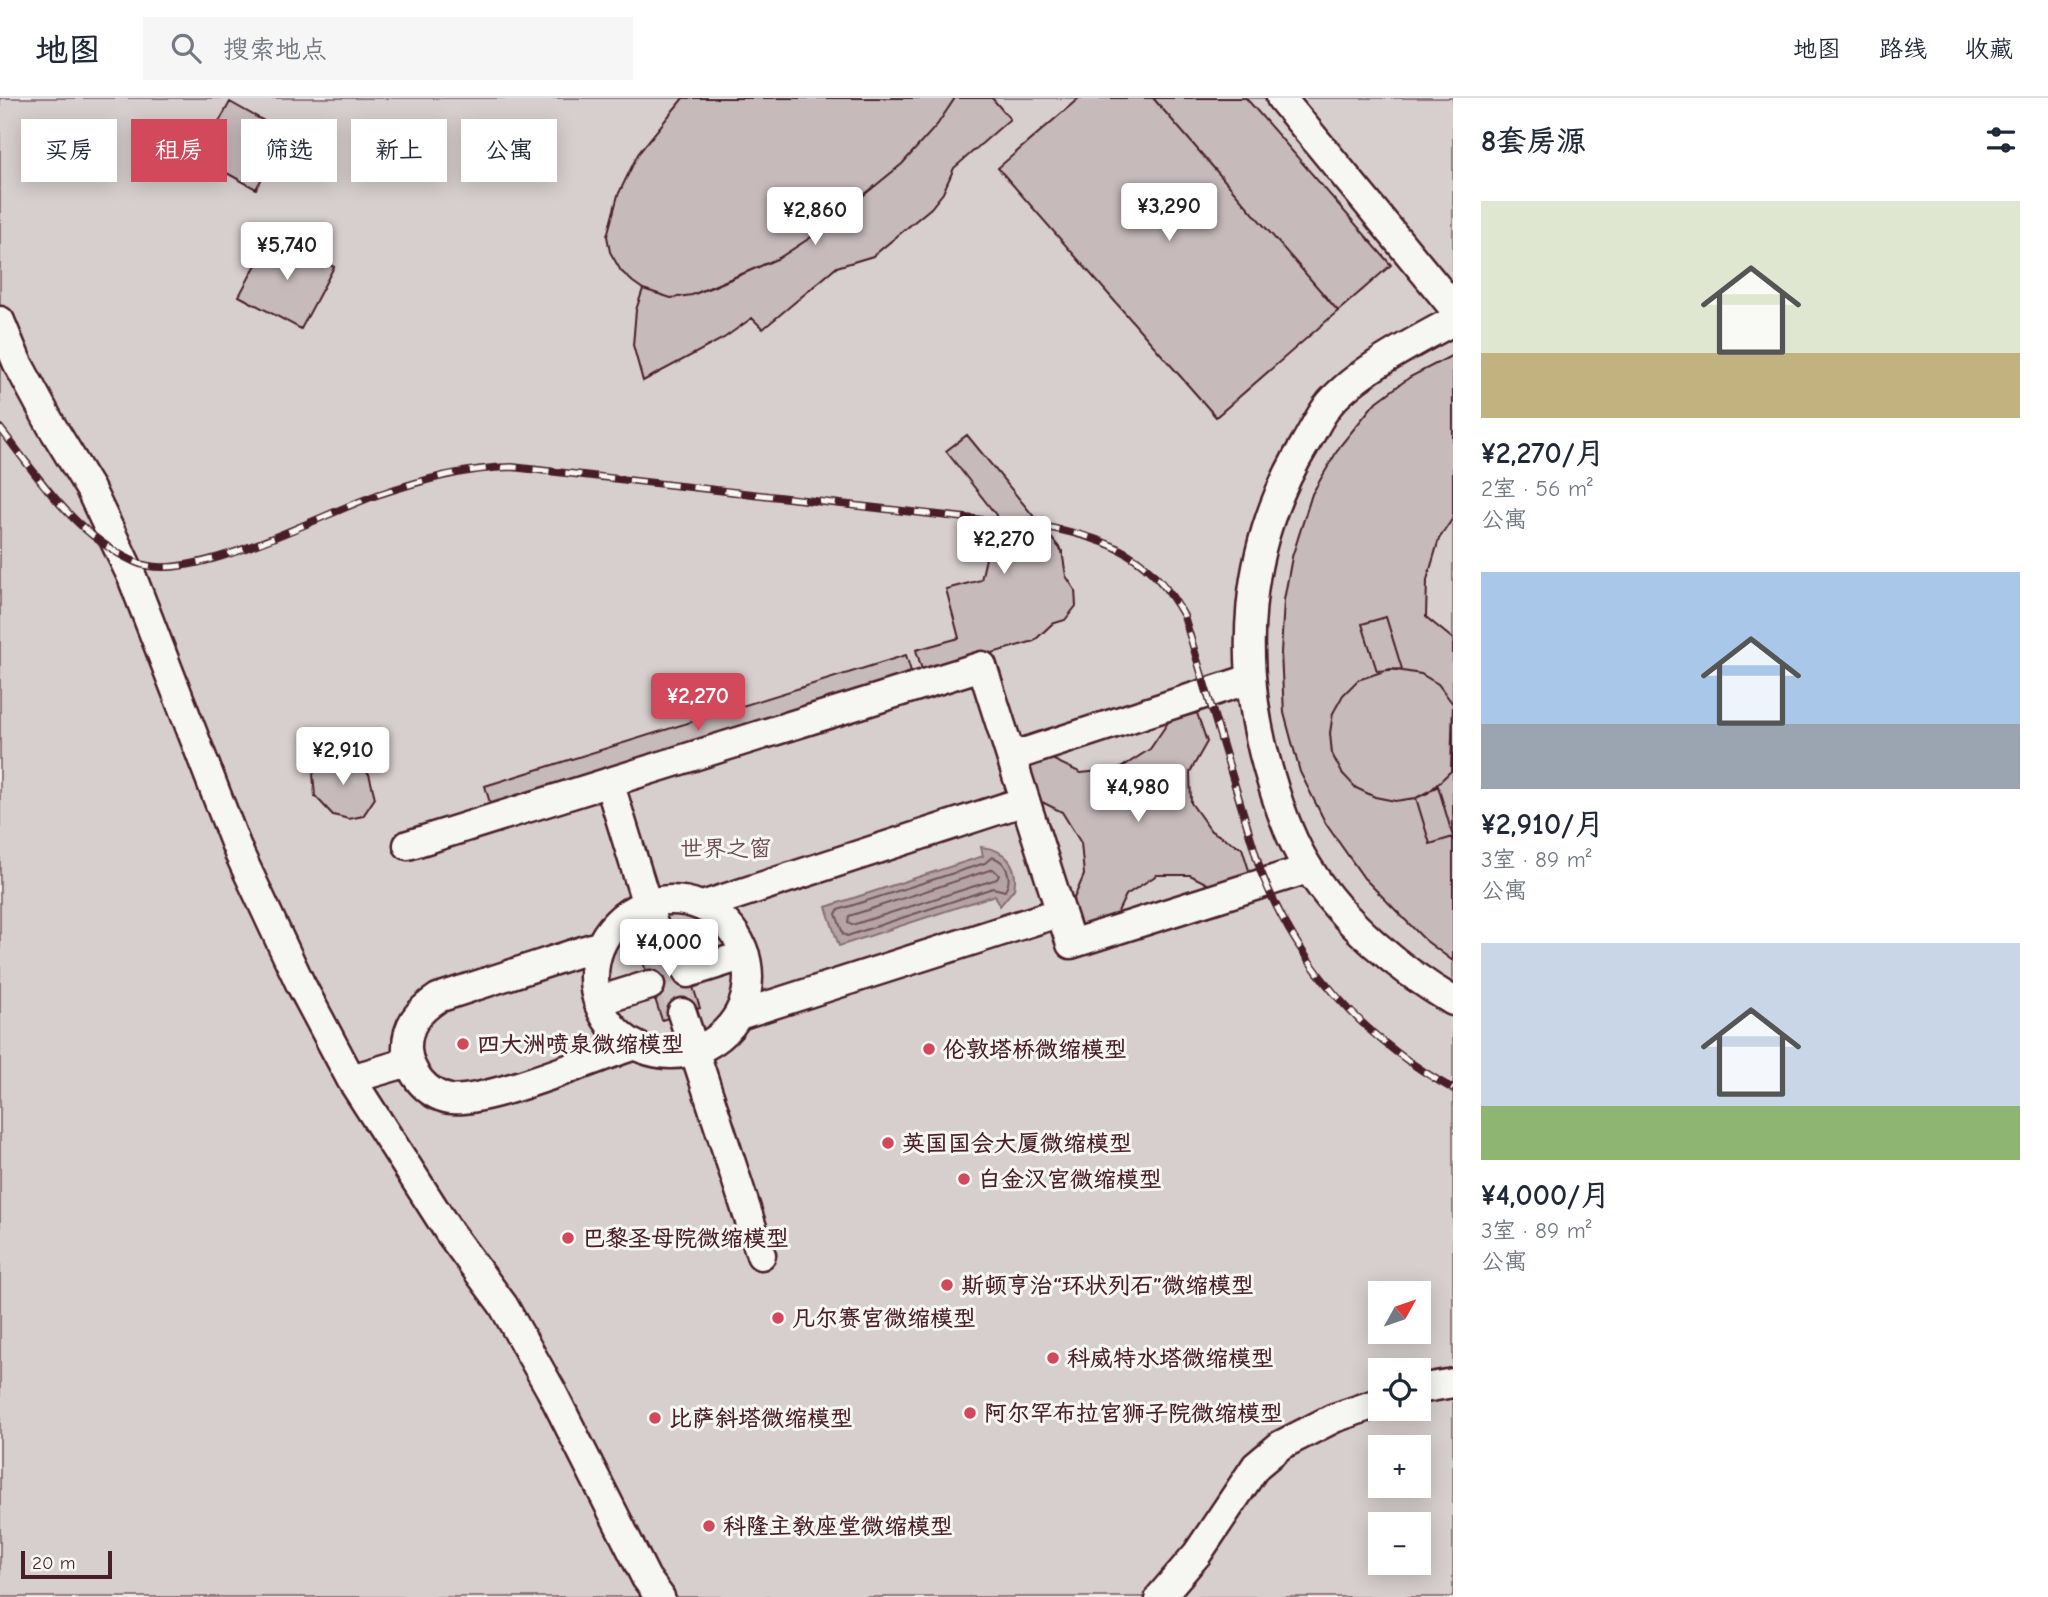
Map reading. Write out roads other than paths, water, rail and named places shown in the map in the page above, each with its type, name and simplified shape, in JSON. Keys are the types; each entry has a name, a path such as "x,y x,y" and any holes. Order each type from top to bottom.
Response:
{"street":[{"path":"1281,98 1453,307"},
{"path":"0,321 17,362 51,425 90,488 132,577 239,853 269,920 351,1079 449,1232 503,1305 551,1390 648,1591"},
{"path":"1453,321 1389,355 1330,403 1284,480 1261,544 1250,603 1250,679 1257,734 1278,802 1308,869 1344,913 1389,957 1453,1001"},
{"path":"408,845 982,666 1071,944 1308,869"},
{"path":"1011,757 1250,679"},
{"path":"609,782 659,943"},
{"path":"702,906 1026,801"},
{"path":"674,901 702,906 720,918 734,933 745,955 747,995 739,1015 727,1031 711,1043 694,1050 663,1053 635,1045 619,1034 598,1001 594,983 601,946 612,928 628,913 647,904 674,901"},
{"path":"739,1015 1060,912"},
{"path":"601,946 438,998 424,1007 409,1031 409,1062 424,1085 436,1094 465,1100 635,1045"},
{"path":"688,973 745,955"},
{"path":"598,1001 650,985"},
{"path":"682,1013 761,1255"},
{"path":"351,1079 409,1062"},
{"path":"1431,1388 1453,1383"},
{"path":"1160,1597 1197,1554 1256,1466 1281,1445 1334,1418 1368,1406"}],"water":[{"path":"981,847 997,851 1012,866 1014,889 1000,906 995,895 839,946 826,907 983,856"}],"tunnel":[{"path":"659,943 682,1013"}],"railway":[{"path":"0,428 60,504 94,537 135,562 158,567 187,565 220,557 410,484 460,472 512,467 1046,527 1110,545 1127,554 1158,578 1184,616 1261,872 1295,939 1315,969 1363,1024 1391,1048 1453,1089"}],"place":[{"name":"四大洲喷泉微缩模型","path":"463,1044"},
{"name":"伦敦塔桥微缩模型","path":"929,1049"},
{"name":"英国国会大厦微缩模型","path":"888,1143"},
{"name":"白金汉宫微缩模型","path":"964,1179"},
{"name":"巴黎圣母院微缩模型","path":"568,1238"},
{"name":"斯顿亨治“环状列石”微缩模型","path":"947,1285"},
{"name":"凡尔赛宫微缩模型","path":"778,1318"},
{"name":"科威特水塔微缩模型","path":"1053,1358"},
{"name":"阿尔罕布拉宫狮子院微缩模型","path":"970,1413"},
{"name":"比萨斜塔微缩模型","path":"655,1418"},
{"name":"科隆主教座堂微缩模型","path":"709,1526"}],"park label":[{"name":"世界之窗","path":"726,848"}]}
